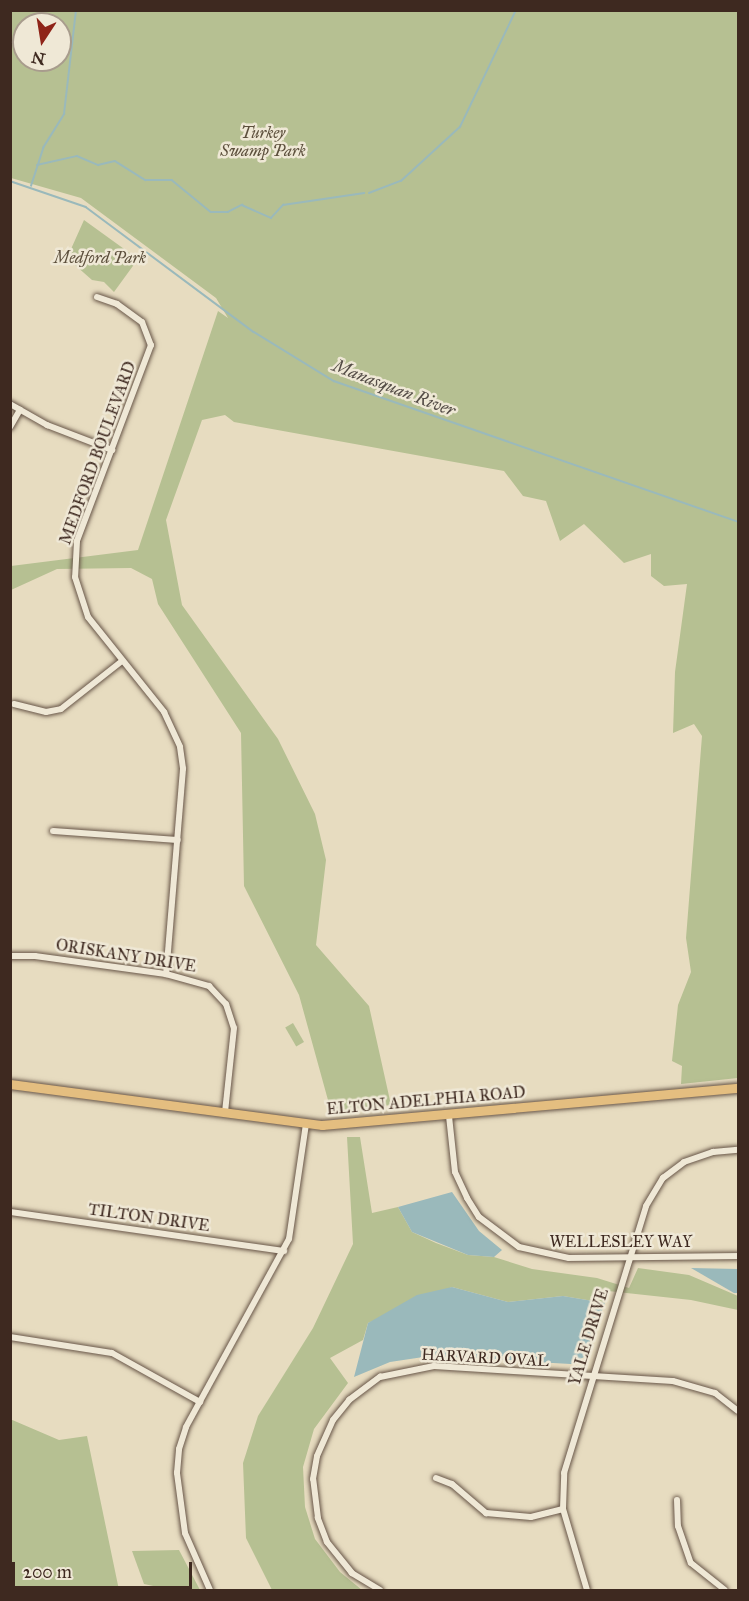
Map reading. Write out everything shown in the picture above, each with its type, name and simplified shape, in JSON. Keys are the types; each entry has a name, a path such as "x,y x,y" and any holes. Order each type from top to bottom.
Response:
{"main road":[{"name":"ELTON ADELPHIA ROAD","path":"10,1084 306,1124 449,1116 738,1088"}],"street":[{"name":"MEDFORD BOULEVARD","path":"97,297 142,322 150,337 149,351 77,541 74,562 83,609 164,712 178,740 183,769 166,974"},
{"path":"10,404 112,450"},
{"path":"10,427 20,410"},
{"path":"14,704 46,712 61,709 122,661"},
{"path":"53,831 178,840"},
{"name":"ORISKANY DRIVE","path":"10,956 166,974 209,986 231,1015 234,1039 225,1112"},
{"name":"WELLESLEY WAY","path":"449,1116 455,1172 479,1217 501,1237 536,1254 569,1258 738,1256"},
{"path":"210,1590 188,1545 177,1473 182,1438 284,1251 293,1218 306,1124"},
{"name":"YALE DRIVE","path":"587,1590 563,1509 564,1473 591,1377 646,1206 663,1178 699,1156 738,1150"},
{"name":"TILTON DRIVE","path":"10,1212 284,1251"},
{"path":"10,1337 112,1353 200,1402"},
{"name":"HARVARD OVAL","path":"380,1590 357,1577 332,1551 315,1505 316,1456 333,1419 349,1400 380,1377 420,1367 673,1381 715,1393 738,1411"},
{"path":"436,1478 452,1484 486,1513 531,1517 563,1509"},
{"path":"677,1500 680,1536 691,1563 725,1590"}],"green space":[{"name":"Turkey Swamp Park","path":"11,11 738,11 738,1078 681,1084 682,1066 672,1061 678,1005 691,972 686,938 702,736 694,724 673,733 675,672 687,584 664,586 651,576 651,554 624,563 584,524 560,541 546,501 523,496 504,471 234,422 225,415 202,420 166,520 182,605 278,739 315,814 326,860 316,945 369,1006 391,1105 331,1111 299,995 244,886 241,733 158,604 152,579 131,568 57,569 11,590 11,566 138,550 218,311 228,318 216,298 81,198 11,178"},
{"name":"Medford Park","path":"84,220 138,259 114,292 104,282 92,280 67,258"},
{"path":"293,1023 304,1042 296,1047 285,1028"},
{"path":"347,1137 360,1137 372,1213 398,1207 412,1232 436,1243 468,1255 494,1257 532,1269 597,1278 629,1288 638,1268 689,1275 738,1296 738,1310 691,1300 608,1291 605,1303 563,1296 508,1302 452,1287 368,1323 363,1340 330,1358 348,1383 314,1429 303,1467 305,1507 315,1539 340,1572 362,1590 272,1590 246,1538 243,1463 258,1416 313,1328 353,1244"},
{"path":"10,1419 59,1440 87,1436 119,1590 28,1590 11,1586"},
{"path":"179,1550 200,1590 172,1590 144,1584 132,1551"}],"water":[{"path":"452,1192 479,1231 502,1250 494,1257 468,1255 412,1232 398,1207"},
{"path":"691,1268 738,1269 738,1293 734,1293"},
{"path":"452,1287 508,1302 563,1296 605,1303 584,1357 571,1364 430,1356 390,1362 354,1377 368,1323 417,1295"}],"waterway":[{"path":"31,186 43,148 64,114 76,10"},
{"path":"369,193 401,181 460,127 516,10"},
{"path":"37,165 77,156 98,165 115,161 146,180 172,180 211,212 228,212 242,205 271,218 283,205 364,193"},
{"name":"Manasquan River","path":"10,181 86,207 254,332 334,381 738,522"}]}
